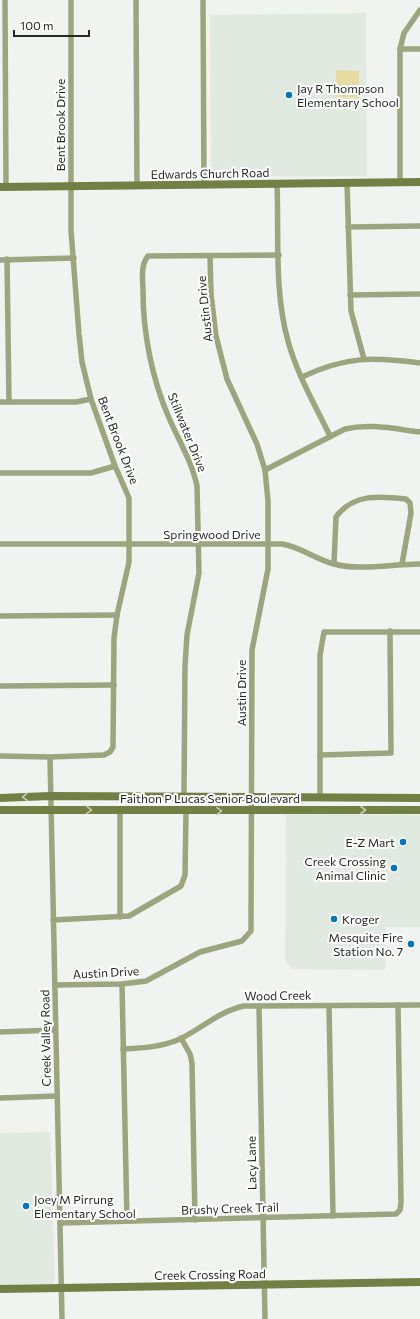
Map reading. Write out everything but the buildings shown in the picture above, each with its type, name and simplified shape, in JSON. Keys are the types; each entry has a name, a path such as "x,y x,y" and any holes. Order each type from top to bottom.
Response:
{"street":[{"path":"3,187 5,0"},
{"name":"Bent Brook Drive","path":"0,756 50,757 104,755 111,750 113,743 114,638 117,615 129,562 129,498 115,466 91,399 82,362 71,230 71,0"},
{"path":"136,0 137,186"},
{"path":"203,0 204,185"},
{"path":"400,183 400,49 404,33 420,10"},
{"path":"400,49 420,49"},
{"name":"Edwards Church Road","path":"3,187 420,182"},
{"path":"347,183 350,311 364,359"},
{"path":"277,184 283,318 288,342 302,377 330,436"},
{"path":"348,227 420,226"},
{"name":"Stillwater Drive","path":"184,798 185,666 187,635 199,574 200,545 197,486 194,472 169,417 154,374 145,326 143,265 148,256 279,255"},
{"name":"Austin Drive","path":"55,985 122,984 146,981 200,952 242,941 248,936 251,928 252,650 266,584 268,501 265,470 255,438 228,379 216,336 210,256"},
{"path":"0,260 74,258"},
{"path":"7,259 9,402"},
{"path":"350,295 420,294"},
{"path":"302,377 329,365 351,360 390,359 420,363"},
{"path":"0,402 76,402 91,399"},
{"path":"265,470 330,436 356,426 381,427 420,432"},
{"path":"0,473 91,473 115,466"},
{"path":"334,564 336,518 346,507 358,500 370,496 379,496 406,499 410,503 411,513 402,564"},
{"name":"Springwood Drive","path":"0,544 282,544 295,546 334,564 361,566 420,564"},
{"path":"0,616 117,615"},
{"path":"320,755 391,753 390,631"},
{"path":"320,798 320,655 324,632 420,632"},
{"path":"0,686 114,685"},
{"name":"Creek Valley Road","path":"50,757 60,1223 60,1289 62,1319"},
{"name":"Faithon P Lucas Senior Boulevard","path":"0,798 50,796 184,798 420,798"},
{"path":"339,798 339,810"},
{"name":"Faithon P Lucas Senior Boulevard","path":"0,810 420,810"},
{"path":"120,811 120,917"},
{"path":"53,920 120,917 132,914 176,889 183,883 185,875 186,811"},
{"path":"122,984 127,1221"},
{"name":"Brushy Creek Trail","path":"60,1223 394,1215 399,1212 401,1203 398,1005"},
{"name":"Wood Creek","path":"123,1049 151,1048 181,1038 233,1009 259,1006 420,1005"},
{"name":"Lacy Lane","path":"259,1006 266,1319"},
{"path":"330,1006 333,1216"},
{"path":"0,1032 55,1030"},
{"path":"181,1038 190,1054 192,1063 195,1220"},
{"path":"0,1098 57,1096"},
{"name":"Creek Crossing Road","path":"0,1289 420,1282"}],"shaded area":[{"name":"Jay R Thompson Elementary School","path":"366,13 367,176 211,177 210,15"},
{"path":"336,70 359,71 359,98 335,97"},
{"path":"286,814 420,815 420,927 386,927 385,970 293,969 285,961"},
{"name":"Joey M Pirrung Elementary School","path":"50,1132 55,1280 52,1284 0,1286 0,1133"}],"place":[{"name":"Jay R Thompson Elementary School","path":"289,95"},
{"name":"E-Z Mart","path":"403,842"},
{"name":"Creek Crossing Animal Clinic","path":"394,868"},
{"name":"Kroger","path":"334,919"},
{"name":"Mesquite Fire Station No. 7","path":"411,944"},
{"name":"Joey M Pirrung Elementary School","path":"26,1206"}]}
